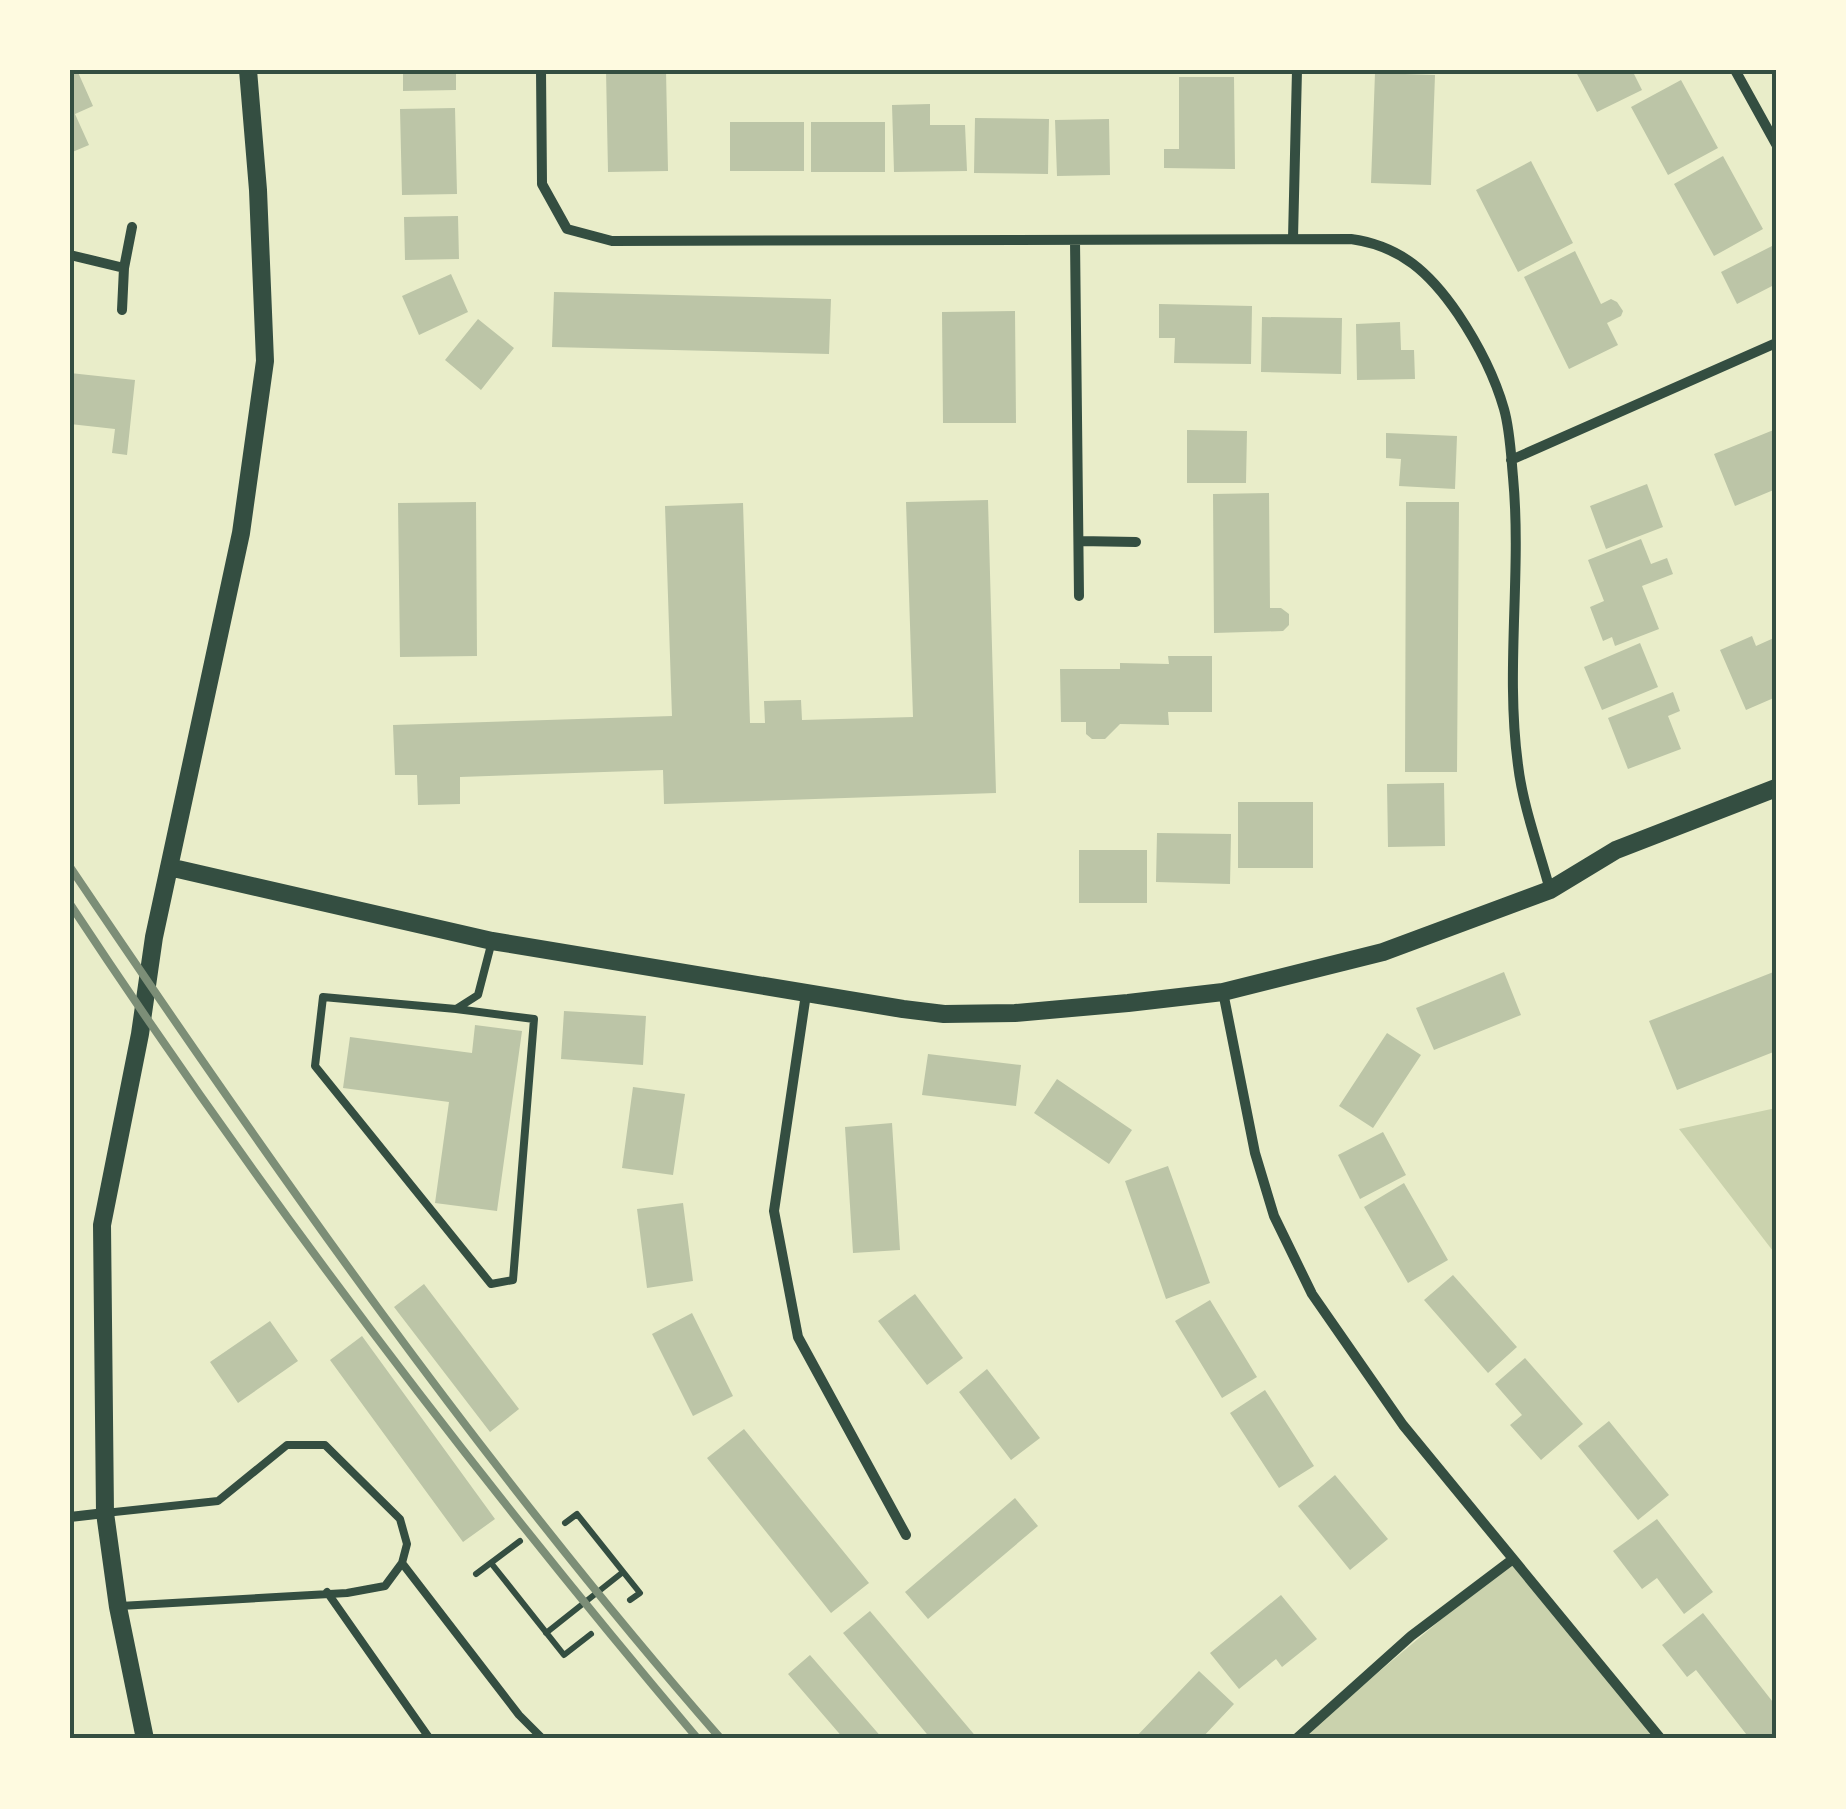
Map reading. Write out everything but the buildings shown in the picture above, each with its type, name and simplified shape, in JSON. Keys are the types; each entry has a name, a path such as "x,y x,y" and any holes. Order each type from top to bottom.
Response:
{"street":[{"path":"145,1739 118,1607 105,1513 102,1225 140,1034 154,936 242,533 265,361 248,70"},
{"path":"541,70 542,184 567,228 612,241 1188,242 1293,238 1377,243 1404,255 1436,282 1488,362 1505,412 1518,527 1512,662 1518,766 1550,890"},
{"path":"1293,238 1297,70"},
{"path":"1735,70 1776,144"},
{"path":"122,310 124,268 132,227"},
{"path":"1074,240 1079,596"},
{"path":"70,255 124,268"},
{"path":"1511,460 1776,343"},
{"path":"1080,541 1136,542"},
{"path":"169,866 492,941 944,1014 1015,1013 1223,992 1383,952 1550,890 1616,850 1776,788"},
{"path":"1223,992 1255,1154 1274,1216 1312,1294 1403,1425 1661,1739"},
{"path":"806,994 774,1210 798,1337 906,1535"},
{"path":"70,1516 105,1513"},
{"path":"1296,1739 1411,1636 1512,1559"}],"lane":[{"path":"456,1009 534,1019 513,1280 491,1284 315,1066 323,997 456,1009 478,996 492,941"},
{"path":"105,1513 218,1501 287,1445 325,1445 400,1519 406,1544 402,1563 385,1586 118,1607"},
{"path":"402,1563 519,1714 543,1739"},
{"path":"327,1592 430,1739"}],"path":[{"path":"565,1523 577,1514 640,1593 630,1600"},
{"path":"476,1574 520,1542"},
{"path":"491,1563 564,1656 591,1634"},
{"path":"546,1633 623,1572"}],"green space":[{"path":"1776,1108 1776,1255 1679,1129"},
{"path":"1513,1559 1661,1739 1299,1739"}],"railway":[{"path":"70,867 382,1314 547,1530 721,1739"},
{"path":"70,904 217,1120 372,1331 532,1537 698,1739"}]}
